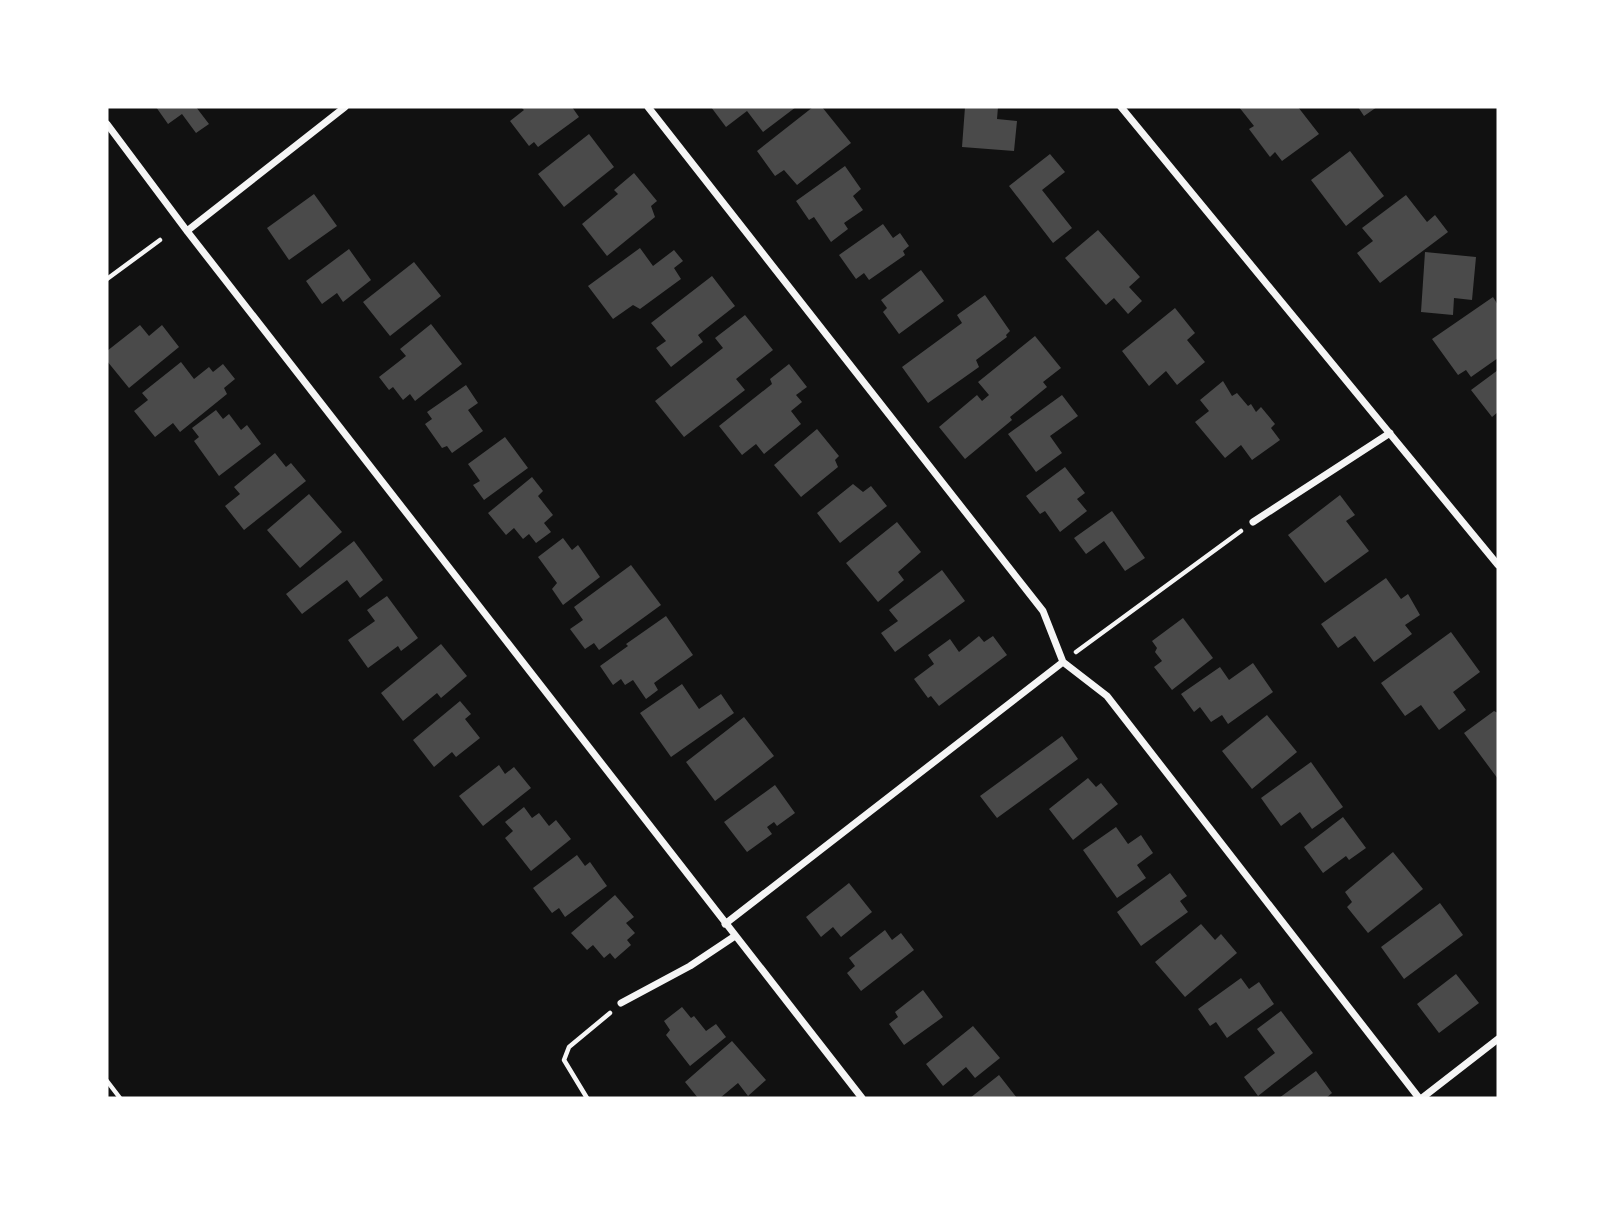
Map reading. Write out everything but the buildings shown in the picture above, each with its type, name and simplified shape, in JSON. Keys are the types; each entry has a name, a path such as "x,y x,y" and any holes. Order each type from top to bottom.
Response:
{"street":[{"path":"187,231 345,107"},
{"path":"648,107 1043,611 1063,662 1107,695 1420,1098 1498,1039"},
{"path":"1133,107 1123,110 1498,565"},
{"path":"107,126 862,1098"},
{"path":"1253,522 1390,433"},
{"path":"725,923 1063,662"},
{"path":"621,1003 690,966 734,936"}],"path":[{"path":"107,279 160,240"},
{"path":"1063,662 1253,522"},
{"path":"587,1098 565,1060 569,1047 621,1003"},
{"path":"107,1081 120,1098"}]}
